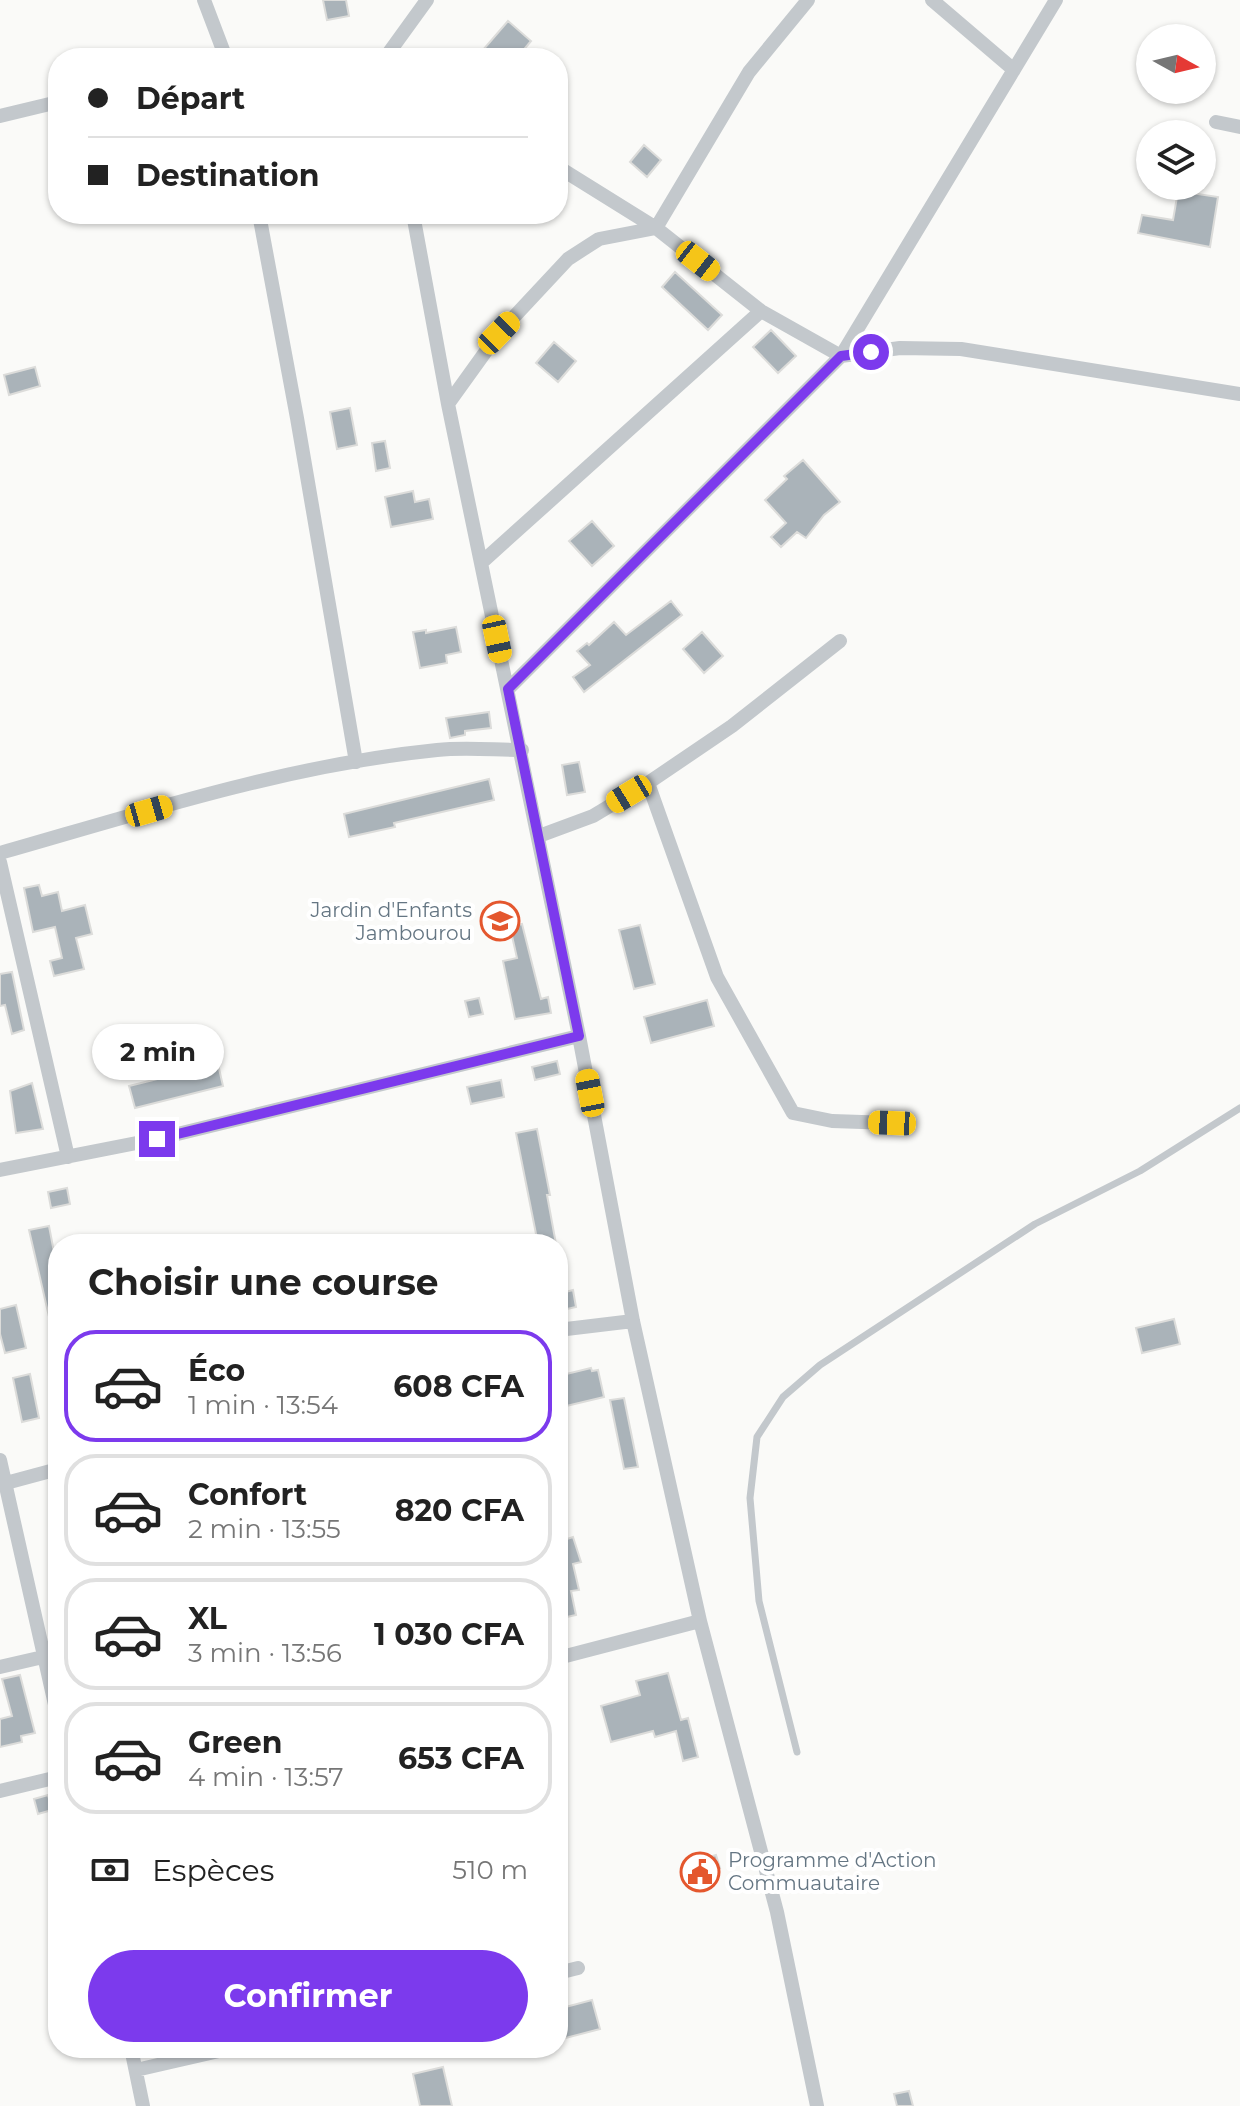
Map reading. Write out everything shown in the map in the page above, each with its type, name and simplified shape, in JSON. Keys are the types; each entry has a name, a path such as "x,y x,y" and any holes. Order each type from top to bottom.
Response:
{"street":[{"path":"204,0 221,48"},
{"path":"392,48 427,0"},
{"path":"448,404 499,333 568,259 599,239 656,228 749,72 808,0"},
{"path":"932,0 1014,70"},
{"path":"508,689 841,356 1056,0"},
{"path":"0,116 48,104"},
{"path":"1216,122 1240,127"},
{"path":"568,173 656,228 761,311 841,356 900,348 961,349 1240,394"},
{"path":"261,224 356,762"},
{"path":"415,224 448,404 579,1036 633,1321 700,1621 777,1912 817,2106"},
{"path":"481,563 761,311"},
{"path":"539,836 593,816 648,783 732,726 840,641"},
{"path":"0,853 238,785 439,749 522,750"},
{"path":"648,783 717,977 793,1113 832,1121 892,1123"},
{"path":"0,862 68,1157"},
{"path":"0,1170 157,1139 579,1036"},
{"path":"568,1329 633,1321"},
{"path":"0,1460 48,1677"},
{"path":"6,1483 48,1472"},
{"path":"568,1655 700,1621"},
{"path":"0,1667 43,1657"},
{"path":"0,1791 48,1779"},
{"path":"568,1970 578,1968"},
{"path":"133,2058 143,2106"},
{"path":"136,2070 188,2058"}],"lane":[{"path":"797,1752 759,1601 750,1498 757,1437 783,1397 820,1365 1035,1224 1140,1171 1240,1108"}],"building":[{"path":"323,0 346,0 349,16 327,20"},
{"path":"508,21 531,41 525,48 485,48"},
{"path":"644,145 661,160 647,177 630,162"},
{"path":"1218,197 1210,247 1138,233 1142,215 1173,220 1176,200 1216,200"},
{"path":"675,272 722,315 708,330 662,287"},
{"path":"771,330 796,356 778,373 753,347"},
{"path":"554,342 576,361 558,382 536,363"},
{"path":"35,367 40,386 9,395 4,375"},
{"path":"350,408 357,445 337,449 330,412"},
{"path":"385,441 390,468 376,471 372,443"},
{"path":"803,460 840,502 824,515 806,538 797,532 781,547 771,537 786,523 765,500 787,479 784,476"},
{"path":"413,491 415,502 429,499 433,519 391,527 385,497"},
{"path":"592,521 614,546 592,566 569,541"},
{"path":"671,601 682,615 584,692 573,677 590,665 577,651 587,643 589,645 614,622 626,635"},
{"path":"456,627 461,652 446,655 447,663 420,668 413,632 426,630 426,633"},
{"path":"702,632 723,656 704,673 683,649"},
{"path":"489,712 491,728 465,731 465,735 450,738 446,718"},
{"path":"579,762 585,792 567,795 562,765"},
{"path":"489,779 494,800 394,823 395,827 349,837 344,814"},
{"path":"39,885 42,896 58,892 62,911 85,905 92,934 76,938 84,969 54,976 50,961 62,958 55,927 33,932 24,888"},
{"path":"522,924 541,999 548,997 551,1013 515,1019 503,961 517,958 510,927"},
{"path":"640,925 655,984 634,989 619,930"},
{"path":"12,972 24,1030 12,1034 5,1005 0,1006 0,974"},
{"path":"479,998 483,1014 469,1017 465,1001"},
{"path":"707,1000 714,1026 651,1043 644,1017"},
{"path":"557,1061 560,1074 535,1080 532,1067"},
{"path":"218,1064 223,1086 135,1108 129,1086"},
{"path":"501,1080 504,1097 471,1104 467,1087"},
{"path":"32,1083 43,1129 16,1133 10,1091"},
{"path":"537,1129 554,1234 536,1234 516,1133"},
{"path":"67,1188 70,1204 51,1208 48,1192"},
{"path":"49,1226 48,1312 29,1230"},
{"path":"573,1290 576,1307 568,1309 568,1291"},
{"path":"16,1305 26,1348 5,1353 0,1334 0,1309"},
{"path":"1174,1319 1180,1344 1142,1353 1136,1328"},
{"path":"591,1368 592,1371 598,1370 604,1397 568,1406 568,1374"},
{"path":"30,1374 39,1418 22,1422 13,1378"},
{"path":"624,1398 638,1467 624,1469 610,1400"},
{"path":"573,1537 581,1562 573,1564 579,1590 571,1591 576,1615 568,1617 568,1539"},
{"path":"668,1673 681,1720 688,1718 698,1757 683,1761 676,1731 655,1737 653,1731 611,1742 601,1706 640,1695 636,1681"},
{"path":"20,1675 35,1733 21,1736 22,1742 0,1747 0,1719 12,1716 2,1679"},
{"path":"48,1795 48,1811 38,1814 34,1799"},
{"path":"716,1855 720,1868 702,1874 699,1860"},
{"path":"592,2000 600,2029 568,2037 568,2006"},
{"path":"443,2067 452,2106 420,2106 413,2074"},
{"path":"909,2091 913,2106 897,2106 894,2094"}],"place":[{"name":"Jardin d'Enfants Jambourou","path":"500,921"},
{"name":"Programme d'Action Commuautaire","path":"700,1872"}],"route":[{"path":"157,1139 579,1036 508,689 841,356 871,352"}]}
